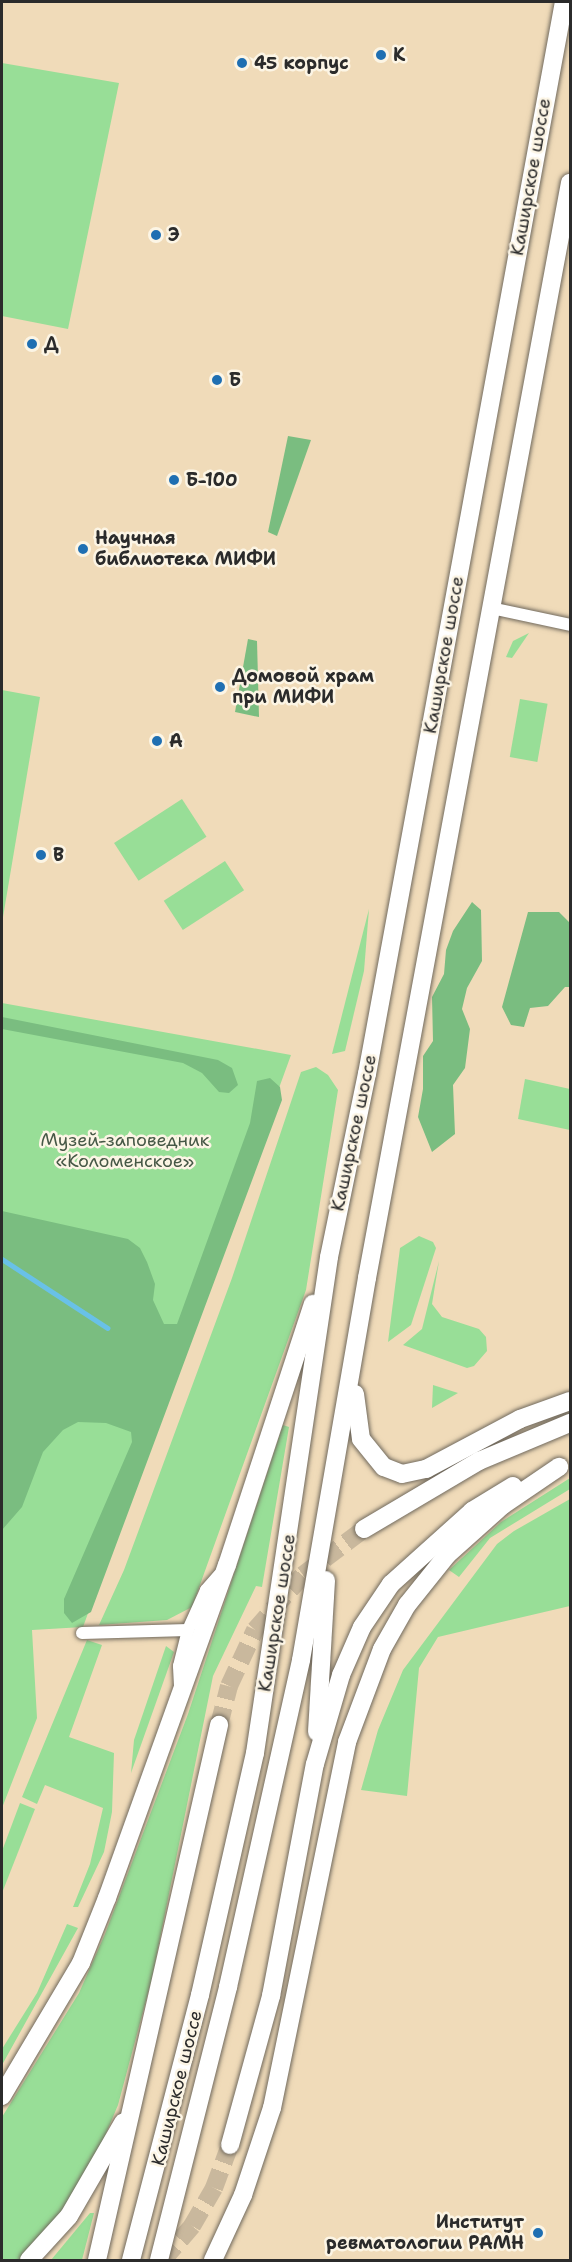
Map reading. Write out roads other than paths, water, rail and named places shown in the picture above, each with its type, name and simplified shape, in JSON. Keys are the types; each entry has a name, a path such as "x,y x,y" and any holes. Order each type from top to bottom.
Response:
{"main road":[{"name":"Каширское шоссе","path":"131,2260 200,1995 255,1753 329,1257 367,1074 564,2"},
{"name":"Каширское шоссе","path":"159,2260 228,1987 301,1660 570,183"},
{"path":"2,2096 81,1963 180,1700 329,1257"},
{"path":"354,1363 361,1439 384,1467 402,1474 426,1469 520,1419 570,1401"},
{"path":"364,1529 479,1461 570,1423"},
{"path":"230,2145 271,1996 315,1764 341,1675 362,1627 391,1584 472,1511 508,1488 565,1465"},
{"path":"213,2260 243,2195 272,2108 347,1742 382,1649 407,1605 447,1555 502,1505 565,1465"},
{"path":"315,1764 329,1512"},
{"name":"Каширское шоссе","path":"97,2260 219,1725"},
{"path":"29,2260 69,2216 135,2100"}],"street":[{"path":"491,608 570,625"},
{"path":"180,1700 179,1665 188,1630 206,1590 227,1565"},
{"path":"82,1633 188,1630"}],"waterway":[{"path":"2,1259 108,1328"}],"tunnel":[{"path":"219,1725 229,1686 255,1630 303,1575 364,1529"},
{"path":"163,2260 192,2226 214,2188 230,2145"}],"place":[{"name":"К","path":"381,55"},
{"name":"45 корпус","path":"242,63"},
{"name":"Э","path":"156,235"},
{"name":"Д","path":"32,344"},
{"name":"Б","path":"217,380"},
{"name":"Б-100","path":"174,480"},
{"name":"Научная библиотека МИФИ","path":"83,549"},
{"name":"Домовой храм при МИФИ","path":"220,687"},
{"name":"А","path":"157,741"},
{"name":"В","path":"41,855"},
{"name":"Институт ревматологии РАМН","path":"538,2233"}],"park label":[{"name":"Музей-заповедник «Коломенское»","path":"125,1151"}]}
